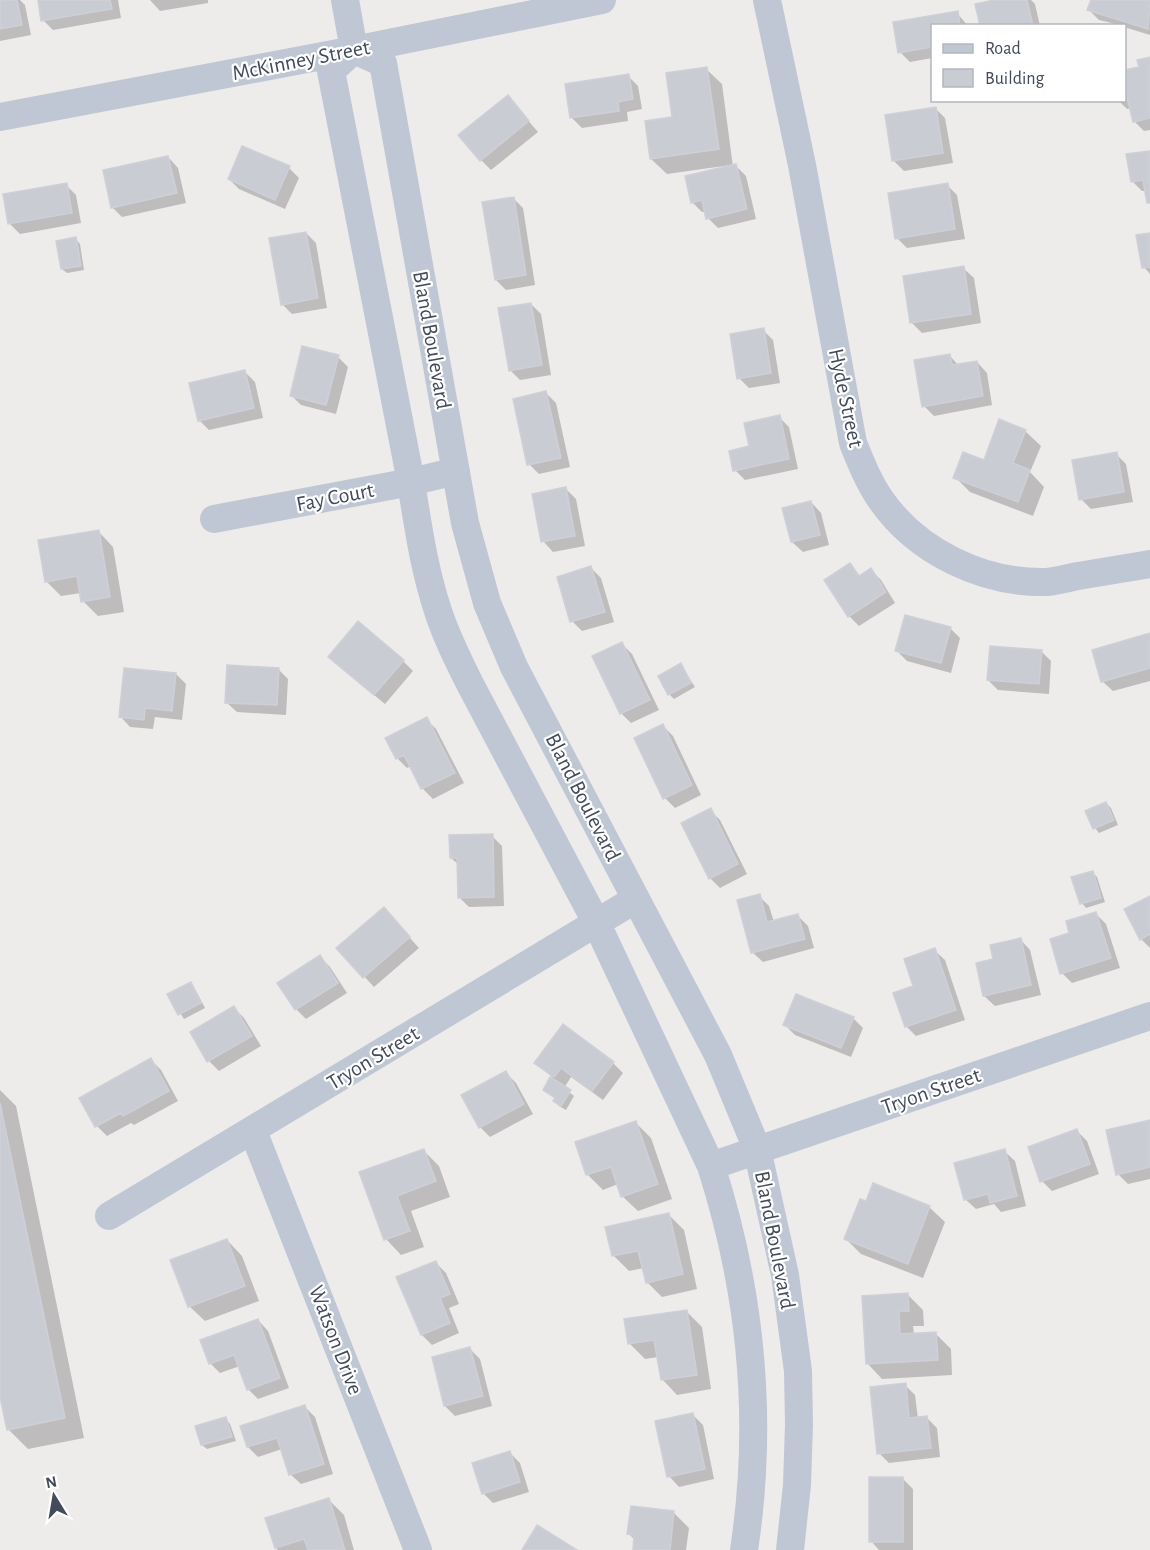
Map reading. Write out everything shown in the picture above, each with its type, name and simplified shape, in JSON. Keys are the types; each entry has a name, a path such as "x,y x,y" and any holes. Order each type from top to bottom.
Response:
{"street":[{"path":"345,0 354,50"},
{"name":"McKinney Street","path":"0,117 602,0"},
{"name":"Hyde Street","path":"767,0 802,165 853,443 864,472 882,501 905,527 932,549 962,566 996,577 1047,582 1150,564"},
{"name":"Bland Boulevard","path":"744,1550 751,1494 753,1413 751,1358 740,1277 721,1198 711,1166 596,922 454,651 438,611 421,548 411,482 331,71 354,50 383,63 456,471 473,558 487,603 514,667 718,1055 757,1149 785,1275 798,1371 797,1485 790,1550"},
{"name":"Fay Court","path":"214,519 411,482 456,471"},
{"name":"Tryon Street","path":"109,1216 636,899"},
{"name":"Tryon Street","path":"711,1166 1150,1016"},
{"name":"Watson Drive","path":"253,1131 418,1550"}],"building":[{"path":"0,0 17,0 22,25 0,29"},
{"path":"38,0 110,0 112,9 41,21"},
{"path":"994,0 1027,0 1033,24 980,24 975,4"},
{"path":"1091,0 1150,0 1148,29 1087,10"},
{"path":"958,11 960,24 931,24 931,47 898,53 893,22"},
{"path":"1150,57 1150,118 1133,122 1126,97 1126,70 1139,67 1137,60"},
{"path":"707,67 719,149 650,159 645,121 672,117 666,73"},
{"path":"629,74 633,99 618,102 619,111 570,118 565,84"},
{"path":"508,95 529,121 480,161 458,135"},
{"path":"936,107 943,153 892,161 885,115"},
{"path":"242,146 290,166 275,200 228,179"},
{"path":"1150,151 1150,203 1147,203 1143,180 1131,182 1126,154"},
{"path":"168,156 177,193 111,208 103,170"},
{"path":"736,164 747,209 706,219 702,200 691,203 685,176"},
{"path":"67,183 72,213 8,224 3,194"},
{"path":"948,183 955,229 895,239 888,193"},
{"path":"514,197 526,275 495,280 482,202"},
{"path":"306,232 318,298 281,305 269,238"},
{"path":"1150,233 1150,267 1142,268 1136,235"},
{"path":"76,237 81,266 61,269 56,241"},
{"path":"964,266 971,314 910,323 903,276"},
{"path":"531,303 542,365 509,371 498,308"},
{"path":"764,328 771,373 737,379 730,334"},
{"path":"302,346 339,355 326,405 290,396"},
{"path":"950,354 952,365 977,361 983,396 922,407 914,360"},
{"path":"245,370 254,408 198,421 189,383"},
{"path":"546,391 561,458 527,465 513,399"},
{"path":"780,415 789,459 733,471 729,451 749,446 744,423"},
{"path":"999,419 1026,430 1013,463 1030,470 1018,502 953,478 963,452 984,460"},
{"path":"1117,452 1124,492 1079,500 1072,460"},
{"path":"566,487 575,536 541,542 532,494"},
{"path":"811,501 820,535 791,542 782,508"},
{"path":"99,530 110,597 81,602 77,576 45,582 38,540"},
{"path":"850,563 859,576 871,568 886,592 848,617 824,580"},
{"path":"591,566 605,612 570,622 557,577"},
{"path":"905,615 951,627 941,663 895,651"},
{"path":"358,621 404,660 374,695 328,657"},
{"path":"1150,633 1150,668 1101,682 1092,650"},
{"path":"622,642 650,700 620,714 592,656"},
{"path":"990,646 1042,650 1039,684 987,680"},
{"path":"681,663 691,683 668,695 658,676"},
{"path":"227,665 279,668 277,705 225,703"},
{"path":"124,668 176,673 172,711 145,708 144,720 119,717"},
{"path":"427,717 455,773 421,789 404,755 396,759 385,738"},
{"path":"663,724 692,785 663,799 634,738"},
{"path":"1106,802 1114,820 1093,829 1085,811"},
{"path":"711,808 738,864 709,879 681,823"},
{"path":"493,834 494,897 458,898 457,858 450,858 449,835"},
{"path":"1093,871 1101,898 1080,904 1071,877"},
{"path":"760,894 767,922 798,914 805,939 751,953 737,900"},
{"path":"1150,896 1150,934 1140,940 1124,909"},
{"path":"384,907 410,937 363,978 336,948"},
{"path":"1096,912 1111,958 1060,974 1050,939 1069,933 1066,921"},
{"path":"1021,938 1031,985 983,996 976,963 993,959 990,945"},
{"path":"935,948 956,1010 905,1027 893,993 913,986 904,959"},
{"path":"320,955 338,983 295,1010 277,983"},
{"path":"191,982 201,1003 178,1015 167,994"},
{"path":"796,994 854,1017 841,1048 783,1025"},
{"path":"234,1006 252,1036 207,1062 190,1032"},
{"path":"563,1024 614,1062 592,1091 561,1068 554,1077 534,1063"},
{"path":"151,1058 169,1091 123,1116 121,1113 95,1127 79,1098"},
{"path":"506,1071 524,1104 479,1128 461,1095"},
{"path":"550,1077 571,1090 561,1106 553,1101 555,1098 543,1090"},
{"path":"0,1103 65,1418 7,1430 0,1397"},
{"path":"1150,1120 1150,1167 1116,1175 1106,1130"},
{"path":"636,1121 658,1184 621,1197 611,1167 586,1175 575,1142"},
{"path":"1077,1129 1090,1164 1040,1182 1028,1147"},
{"path":"424,1149 436,1181 397,1196 410,1231 384,1240 359,1172"},
{"path":"1005,1149 1017,1196 990,1203 988,1194 964,1200 954,1163"},
{"path":"873,1183 930,1206 908,1264 844,1239 860,1199 866,1201"},
{"path":"669,1213 683,1274 646,1283 638,1251 612,1256 605,1227"},
{"path":"227,1239 245,1286 188,1307 170,1260"},
{"path":"436,1261 450,1294 440,1298 450,1323 421,1335 396,1277"},
{"path":"908,1293 909,1311 899,1311 900,1334 936,1332 938,1360 866,1364 862,1296"},
{"path":"687,1310 697,1375 661,1380 654,1340 628,1344 624,1319"},
{"path":"258,1319 280,1378 247,1390 234,1355 209,1364 200,1340"},
{"path":"470,1347 483,1396 444,1406 432,1357"},
{"path":"906,1383 909,1418 927,1416 931,1448 877,1454 870,1387"},
{"path":"305,1405 324,1464 289,1475 277,1438 247,1447 240,1426"},
{"path":"693,1413 705,1469 667,1477 655,1421"},
{"path":"226,1417 232,1437 201,1445 195,1426"},
{"path":"510,1451 520,1482 482,1494 472,1463"},
{"path":"869,1477 903,1477 903,1542 869,1542"},
{"path":"329,1498 345,1550 308,1550 304,1539 275,1548 265,1518"},
{"path":"631,1506 674,1511 670,1550 633,1550 634,1535 627,1534"},
{"path":"537,1525 577,1550 522,1550"}]}
